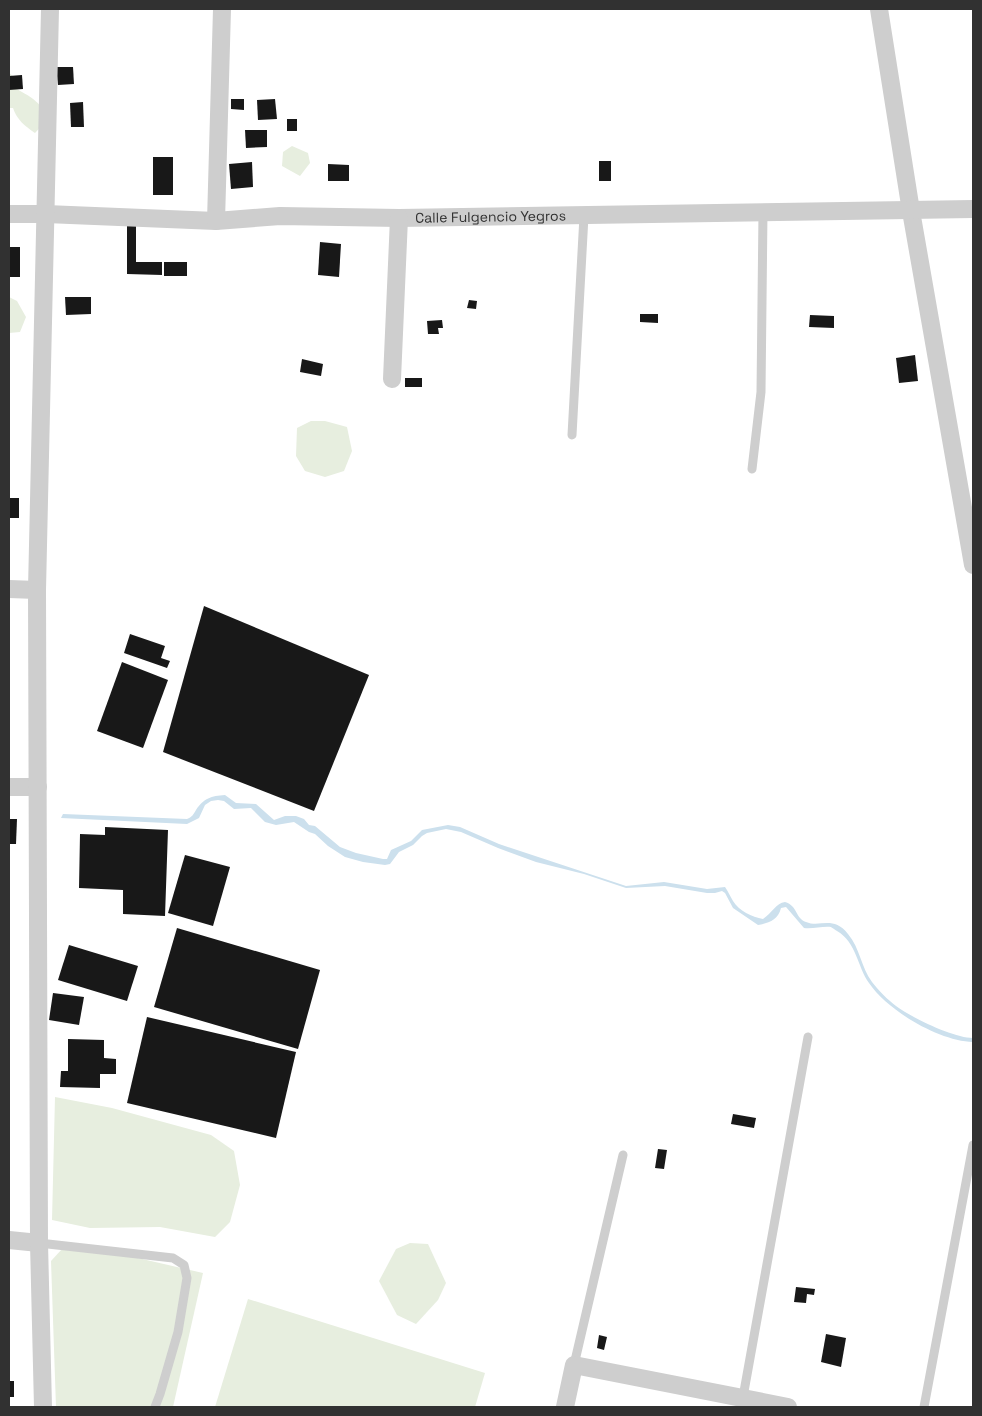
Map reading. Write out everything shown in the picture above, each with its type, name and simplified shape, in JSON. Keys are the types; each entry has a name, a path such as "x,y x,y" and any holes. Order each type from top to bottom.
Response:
{"street":[{"path":"44,1407 40,1243 38,590 50,9"},
{"path":"216,221 222,9"},
{"path":"879,9 911,211 973,564"},
{"name":"Calle Fulgencio Yegros","path":"9,214 216,221 280,216 399,218 973,209"},
{"path":"392,379 399,218"},
{"path":"9,589 38,590"},
{"path":"9,788 38,787"},
{"path":"9,1240 40,1243"},
{"path":"565,1407 574,1365 742,1402 788,1407"}],"lane":[{"path":"752,469 761,392 763,212"},
{"path":"572,435 584,216"},
{"path":"742,1402 808,1037"},
{"path":"924,1407 972,1160 973,1145"},
{"path":"574,1365 623,1155"},
{"path":"40,1243 173,1258 184,1265 187,1278 178,1332 160,1394 154,1407"}],"green space":[{"path":"9,73 13,76 17,89 36,101 45,114 47,120 35,133 22,122 13,108 9,108"},
{"path":"292,146 308,153 310,163 300,176 282,166 283,152"},
{"path":"9,297 17,301 26,317 20,332 9,333"},
{"path":"311,421 325,421 347,427 352,451 344,471 325,477 305,471 296,456 297,428"},
{"path":"55,1097 112,1108 211,1135 234,1151 240,1185 230,1222 215,1237 160,1227 90,1228 52,1220"},
{"path":"410,1243 428,1244 446,1283 438,1300 416,1324 397,1315 379,1281 396,1249"},
{"path":"63,1248 116,1253 203,1273 173,1407 56,1407 51,1261"},
{"path":"248,1299 485,1373 475,1407 215,1407"}],"water":[{"path":"225,795 236,803 256,804 274,820 285,816 296,816 304,819 309,825 315,826 340,847 383,859 387,859 391,850 411,841 422,830 448,825 460,827 499,844 626,886 664,882 707,889 725,887 739,908 750,915 763,919 779,904 785,902 792,906 800,918 806,922 832,923 842,928 852,939 872,982 896,1006 933,1026 955,1035 973,1038 973,1042 945,1036 930,1030 915,1023 888,1004 869,983 849,942 831,927 804,928 786,907 781,908 778,915 772,920 758,925 733,908 722,891 707,893 665,886 626,888 584,874 536,862 461,832 446,829 422,836 413,845 399,852 390,864 363,862 345,857 328,846 315,834 294,822 276,825 265,822 251,808 234,809 224,801 218,800 211,801 205,805 199,818 187,824 61,818 63,814 187,819 192,816 205,800"}],"building":[{"path":"56,67 73,67 74,84 58,85"},
{"path":"22,75 23,89 9,90 9,76"},
{"path":"231,99 244,99 244,110 231,109"},
{"path":"275,99 277,119 258,120 257,100"},
{"path":"83,102 84,127 71,127 70,103"},
{"path":"287,119 297,119 297,131 287,131"},
{"path":"245,130 267,130 267,147 246,148"},
{"path":"153,157 173,157 173,195 153,195"},
{"path":"599,161 611,161 611,181 599,181"},
{"path":"252,162 253,187 231,189 229,164"},
{"path":"328,164 349,165 349,181 328,181"},
{"path":"127,223 136,223 136,262 162,262 162,275 127,274"},
{"path":"320,242 341,244 339,277 318,275"},
{"path":"9,247 20,247 20,277 9,277"},
{"path":"164,262 187,262 187,276 164,276"},
{"path":"65,297 91,297 91,314 66,315"},
{"path":"469,300 477,301 476,309 467,308"},
{"path":"640,314 658,314 658,323 640,322"},
{"path":"810,315 834,316 834,328 809,327"},
{"path":"442,320 443,328 438,328 439,334 428,334 427,321"},
{"path":"915,355 918,381 899,383 896,358"},
{"path":"302,359 323,364 321,376 300,372"},
{"path":"405,378 422,378 422,387 405,387"},
{"path":"9,498 19,498 19,518 9,518"},
{"path":"204,606 369,675 314,811 163,752"},
{"path":"130,634 165,646 161,658 170,661 167,668 124,653"},
{"path":"122,662 168,680 143,748 97,731"},
{"path":"9,819 17,819 16,844 9,844"},
{"path":"105,827 168,830 165,916 123,914 123,890 79,888 80,834 105,835"},
{"path":"185,855 230,867 213,926 168,913"},
{"path":"177,928 320,970 298,1049 154,1007"},
{"path":"69,945 138,966 127,1001 58,980"},
{"path":"53,993 84,997 79,1025 49,1020"},
{"path":"147,1017 296,1052 276,1138 127,1103"},
{"path":"68,1039 104,1040 104,1058 116,1059 116,1074 100,1074 100,1088 60,1087 61,1071 68,1071"},
{"path":"733,1114 756,1118 754,1128 731,1124"},
{"path":"658,1149 667,1150 664,1169 655,1168"},
{"path":"796,1287 815,1289 814,1295 807,1294 806,1303 794,1302"},
{"path":"826,1334 846,1338 841,1367 821,1362"},
{"path":"599,1335 607,1337 604,1350 597,1348"},
{"path":"9,1381 14,1381 14,1397 9,1397"}]}
